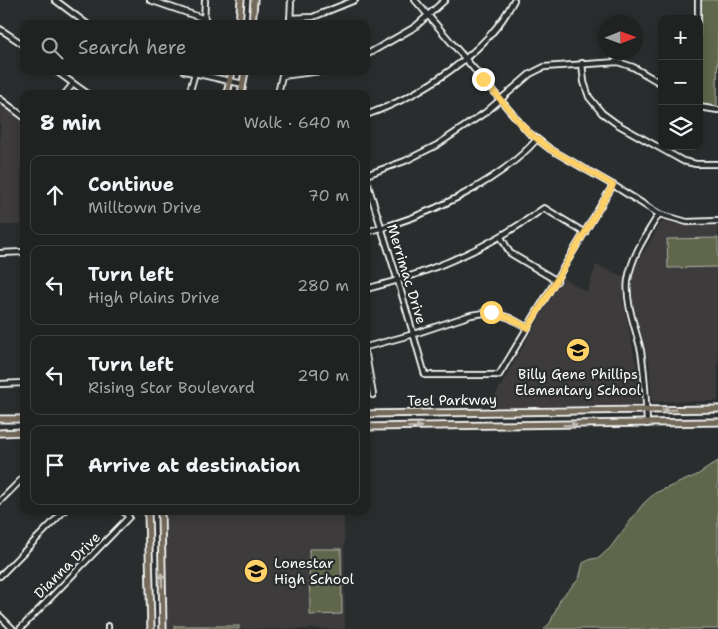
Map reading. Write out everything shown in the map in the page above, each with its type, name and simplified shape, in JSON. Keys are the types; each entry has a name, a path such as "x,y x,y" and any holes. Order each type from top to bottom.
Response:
{"main road":[{"path":"239,20 241,0"},
{"path":"252,20 254,0"},
{"path":"228,90 231,75"},
{"path":"242,90 245,75"},
{"name":"Teel Parkway","path":"370,414 718,409"},
{"path":"521,412 522,425"},
{"path":"0,419 20,419"},
{"name":"Teel Parkway","path":"370,427 718,422"},
{"path":"0,433 20,432"},
{"path":"148,515 151,626 163,626 161,515"},
{"path":"148,520 161,519"}],"street":[{"path":"55,0 82,20"},
{"path":"150,0 201,20"},
{"path":"204,20 205,0"},
{"path":"290,20 291,0"},
{"path":"296,20 313,17 355,0"},
{"path":"414,0 528,132 550,149 659,214 687,222 718,221"},
{"path":"370,53 403,35 445,0"},
{"path":"370,114 412,95 439,78 464,58 492,31 508,12 514,0"},
{"path":"698,0 698,15"},
{"path":"0,29 20,42"},
{"path":"370,174 405,161 437,145 486,112 530,74 544,66 610,62 625,64 658,82"},
{"path":"582,63 584,82 589,97 602,113 610,119 683,161 696,164 718,164"},
{"path":"61,75 82,90"},
{"path":"190,90 194,75"},
{"path":"207,75 243,84"},
{"path":"279,90 282,75"},
{"path":"69,90 73,84"},
{"path":"0,99 20,114"},
{"path":"703,108 718,110"},
{"path":"370,231 431,210 477,186 525,152 537,139"},
{"path":"370,345 414,334 472,315 491,312 510,318 528,328 613,185"},
{"name":"Merrimac Drive","path":"370,191 425,375 499,375 528,328"},
{"path":"370,288 398,281 451,261 501,238 544,208 585,234"},
{"path":"647,424 641,354 630,308 628,281 638,246 659,214"},
{"path":"501,238 510,253 557,281"},
{"path":"0,253 20,252"},
{"path":"370,378 373,395"},
{"path":"0,384 20,383"},
{"path":"0,501 20,482"},
{"path":"0,576 60,515"},
{"name":"Dianna Drive","path":"20,629 129,517 127,515"},
{"path":"0,616 13,629"}],"shaded area":[{"path":"0,103 20,118 20,225 0,225"},
{"path":"662,222 682,225 718,226 718,401 652,402 649,363 633,303 632,279 634,267"},
{"name":"Billy Gene Phillips Elementary School","path":"596,265 623,276 623,301 638,372 641,405 495,408 492,401 562,278 587,292"},
{"name":"Lonestar High School","path":"166,515 344,515 345,629 168,629"}],"green space":[{"path":"701,0 718,0 717,107 703,105 703,15 701,15"},
{"path":"718,238 718,267 668,268 667,239"},
{"path":"718,461 718,629 544,629 550,623 561,598 579,579 583,563 599,558 610,548 643,504 655,493 697,475"},
{"path":"309,549 341,549 342,614 310,615"},
{"path":"174,626 239,626 239,629 174,629"}],"place":[{"name":"Billy Gene Phillips Elementary School","path":"578,350"},
{"name":"Lonestar High School","path":"256,571"}],"route":[{"path":"483,79 528,132 550,149 613,185 528,328 510,318 491,312"}]}
